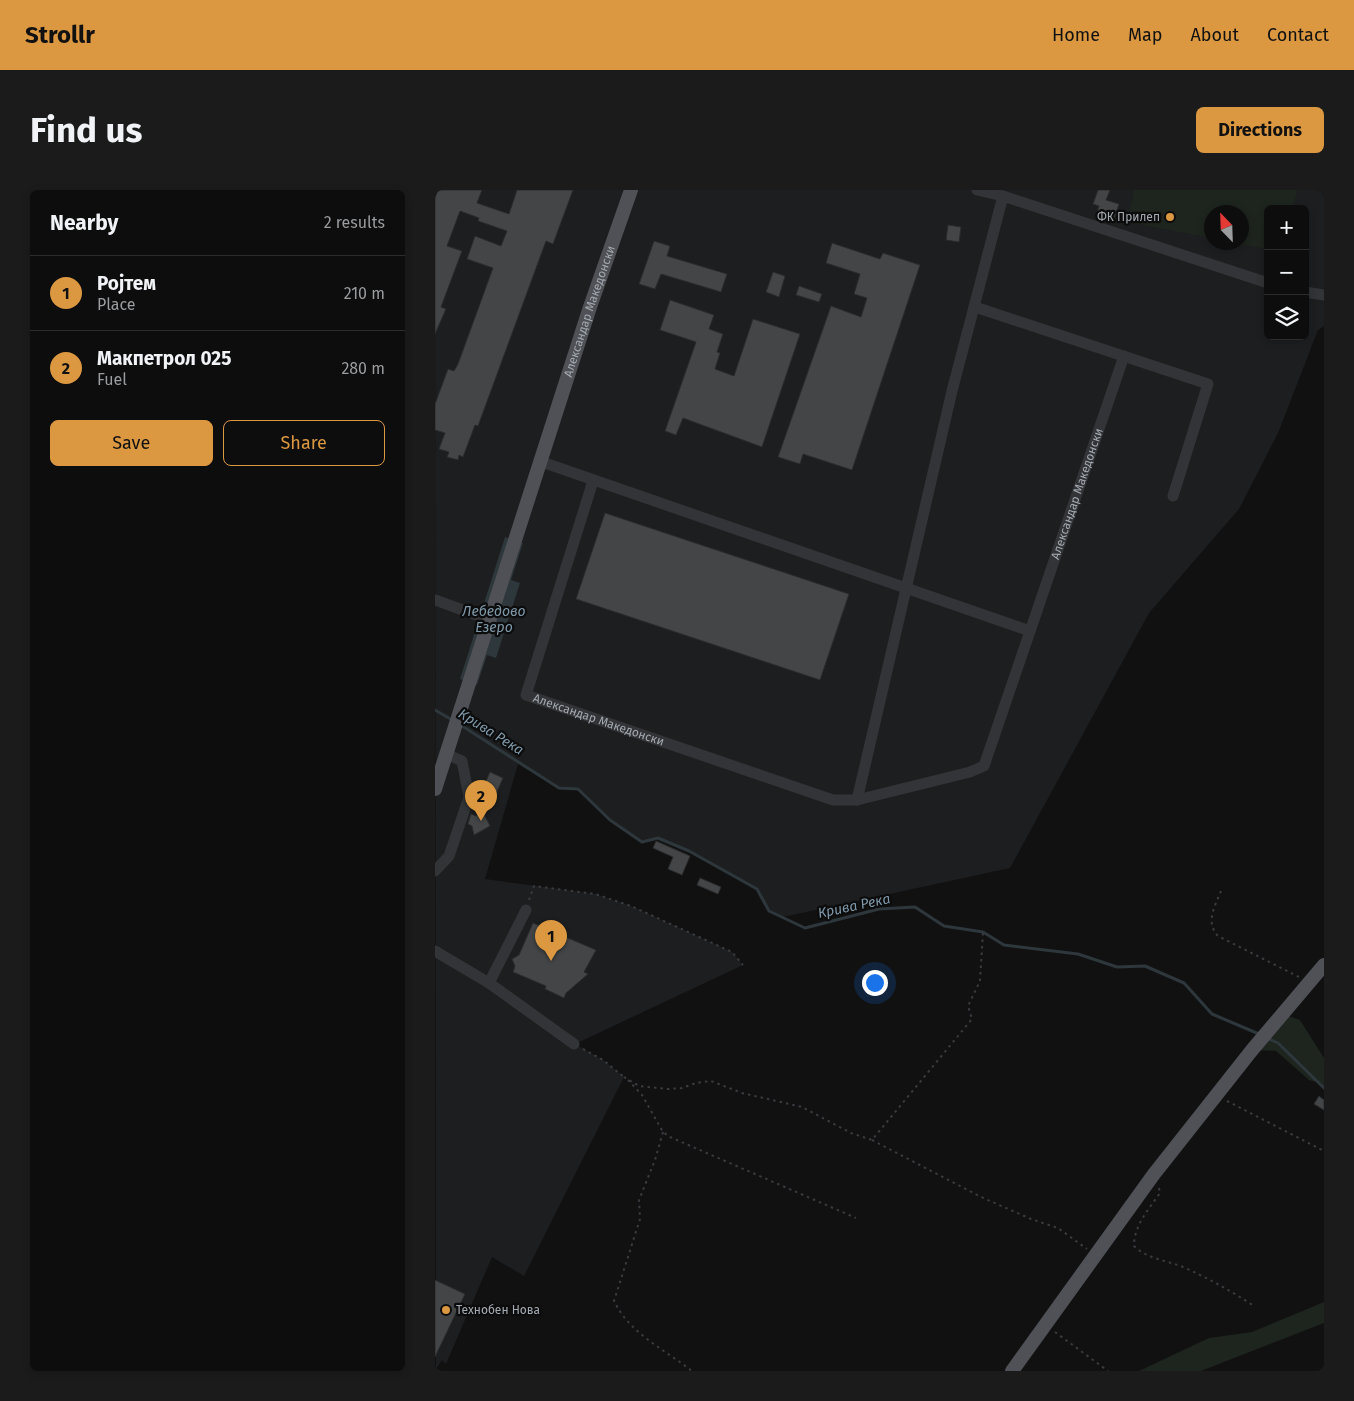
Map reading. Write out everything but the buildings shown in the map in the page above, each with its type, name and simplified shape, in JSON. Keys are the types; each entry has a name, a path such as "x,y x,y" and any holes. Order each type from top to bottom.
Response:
{"main road":[{"name":"Александар Македонски","path":"446,754 542,462 590,307 631,190"},
{"path":"435,789 446,754"},
{"path":"1012,1371 1154,1174 1252,1050 1324,965"}],"lane":[{"path":"977,190 1003,196 1264,282"},
{"path":"857,800 908,588 952,391 1003,196"},
{"path":"1309,293 1324,295"},
{"path":"975,308 1208,384 1173,496"},
{"name":"Александар Македонски","path":"593,481 526,695 833,800 857,800 970,772 984,766 1124,356"},
{"path":"542,462 1030,631"},
{"path":"435,600 490,620"},
{"path":"435,871 449,856 469,797 462,761 446,754"},
{"path":"489,983 526,910"},
{"path":"435,951 489,983 574,1044"}],"path":[{"path":"526,910 535,886 595,894 631,906 731,952 743,965"},
{"path":"1221,891 1211,918 1213,931 1218,936 1299,977 1307,984"},
{"path":"872,1140 972,1019 968,1006 980,980 983,932"},
{"path":"574,1044 603,1060 624,1077 642,1095 663,1132 676,1140 856,1218"},
{"path":"624,1077 639,1086 668,1089 682,1088 696,1083 711,1081 742,1093 802,1107 851,1133 872,1140 981,1197 1031,1219 1058,1228 1095,1254"},
{"path":"1216,1096 1324,1151"},
{"path":"663,1132 655,1160 639,1200 640,1219 614,1301 620,1315 636,1331 693,1371"},
{"path":"1154,1174 1161,1193 1141,1221 1134,1236 1134,1246 1143,1254 1180,1266 1220,1284 1254,1306"},
{"path":"1045,1325 1108,1371"}],"shaded area":[{"path":"435,190 1324,190 1324,326 1318,330 1278,433 1239,509 1149,613 1010,868 783,917 769,911 757,889 689,851 658,838 642,842 610,820 578,789 559,788 518,764 485,879 595,894 631,906 732,952 743,965 575,1044 603,1060 624,1077 524,1276 492,1257 446,1364 442,1360 436,1369"},
{"name":"ФК Прилеп","path":"1134,190 1297,190 1294,205 1264,205 1264,248 1249,246 1249,205 1204,205 1204,237 1127,222"},
{"path":"1282,1014 1300,1020 1324,1058 1324,1088 1319,1083 1309,1080 1276,1051 1252,1050"},
{"path":"1324,1302 1324,1323 1201,1371 1139,1371 1209,1338 1252,1332"}],"water":[{"name":"Лебедово Езеро","path":"505,537 523,543 511,580 520,583 496,658 487,655 477,685 460,679"}],"waterway":[{"name":"Крива Река","path":"435,710 454,721"},
{"name":"Крива Река","path":"459,724 559,788 578,789 610,820 642,842 658,838 689,851 757,889 769,911 805,928 879,909 915,907 944,926 983,932 1004,945 1078,954 1117,967 1145,966 1184,983 1212,1014 1259,1034"},
{"name":"Крива Река","path":"1267,1038 1278,1043 1324,1088"}],"place":[{"name":"ФК Прилеп","path":"1170,217"},
{"name":"Макпетрол 025","path":"481,821"},
{"name":"Ројтем","path":"551,961"},
{"name":"Технобен Нова","path":"446,1310"}]}
